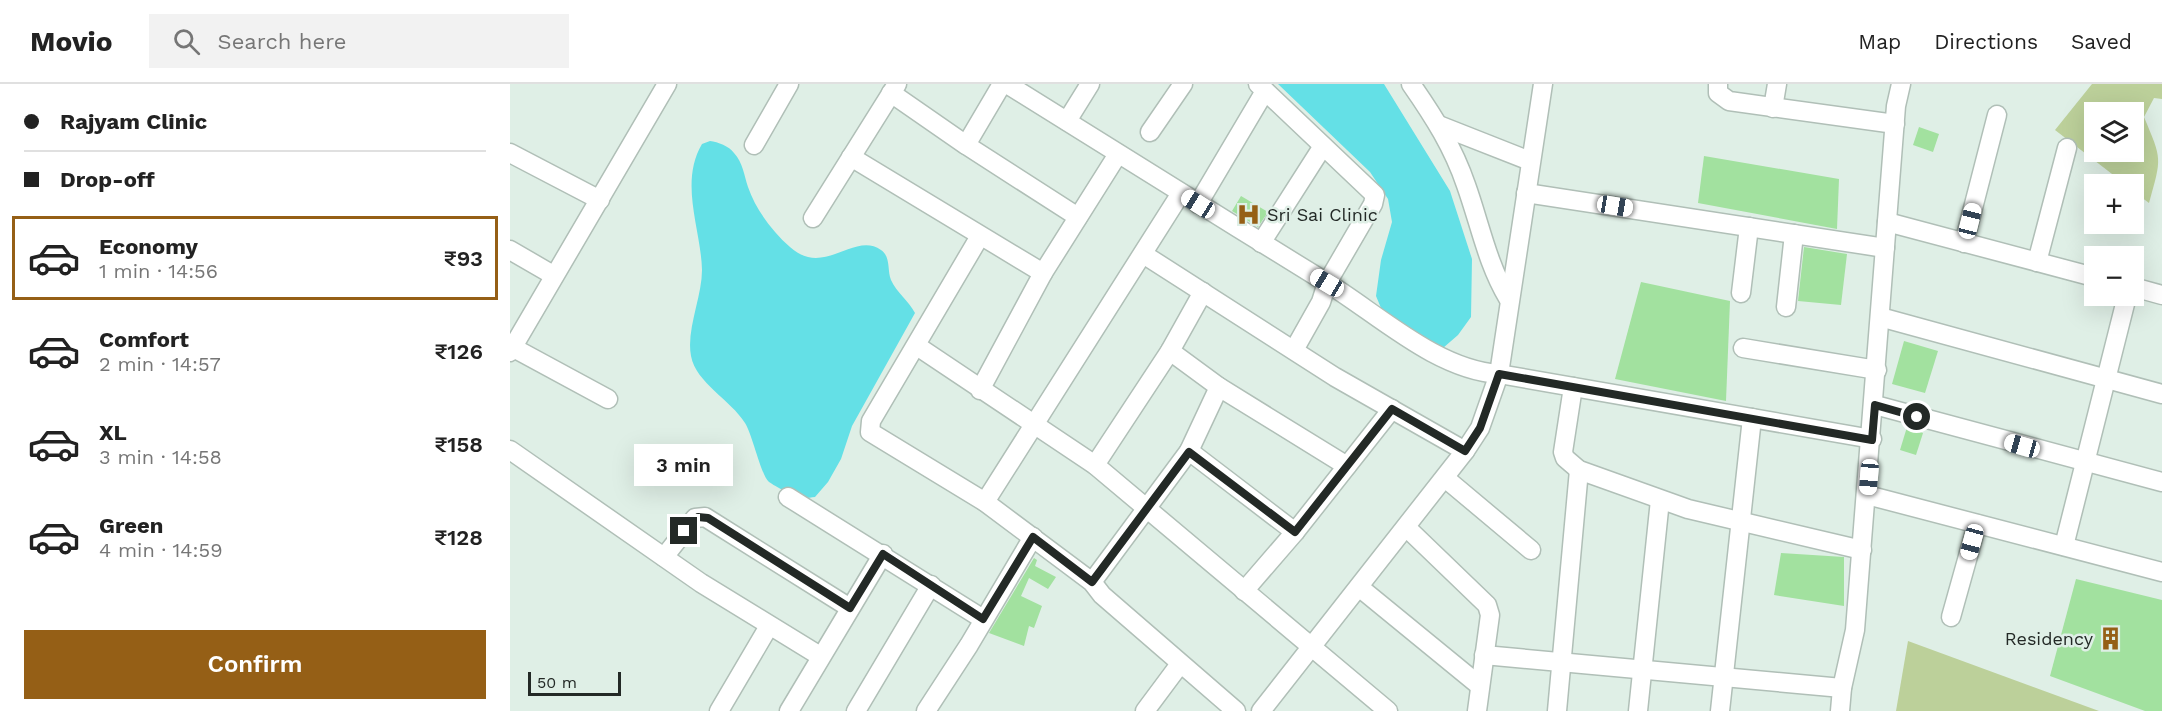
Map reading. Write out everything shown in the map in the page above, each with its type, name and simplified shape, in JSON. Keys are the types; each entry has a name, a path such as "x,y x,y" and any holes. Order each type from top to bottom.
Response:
{"street":[{"path":"608,399 511,349 667,84"},
{"path":"754,145 789,84"},
{"path":"966,145 1002,84"},
{"path":"1007,84 1448,360 1477,373 1499,374 1872,440"},
{"path":"1067,121 1090,84"},
{"path":"1150,132 1183,84"},
{"path":"1261,711 1465,451 1480,428 1499,374 1508,298 1543,84"},
{"path":"1718,84 1718,93 1724,99 1773,108 1895,124"},
{"path":"1773,108 1777,84"},
{"path":"1840,711 1842,688 1856,630 1895,124 1901,84"},
{"path":"813,218 894,88 966,145 1078,217"},
{"path":"1198,204 1262,88 1368,186 1375,197 1327,283 1321,302 1294,350"},
{"path":"1418,88 1441,126 1467,186 1495,276 1508,298"},
{"path":"1964,243 1996,115"},
{"path":"1441,126 1530,162"},
{"path":"1261,243 1323,146"},
{"path":"2037,262 2067,148"},
{"path":"510,153 600,200"},
{"path":"980,390 1043,273 1118,154"},
{"path":"851,157 1043,273"},
{"path":"985,502 1181,193"},
{"path":"1526,193 1885,248"},
{"path":"1887,222 2084,274"},
{"path":"1742,293 1749,227"},
{"path":"1786,307 1794,234"},
{"path":"980,237 872,421 870,432 985,502 1033,537 1092,582 1180,664 1236,711"},
{"path":"510,250 554,275"},
{"path":"1143,254 1294,350 1465,451"},
{"path":"2144,290 2162,295"},
{"path":"1095,465 1170,351 1203,292"},
{"path":"2064,546 2124,306"},
{"path":"1880,317 2162,394"},
{"path":"917,346 980,390 1035,422 1095,465 1388,711"},
{"path":"1743,348 1877,370"},
{"path":"1170,351 1219,387 1347,466"},
{"path":"1092,582 1189,452 1219,387"},
{"path":"1573,387 1563,452 1564,458 1579,470 1659,500 1862,550"},
{"path":"1875,405 2162,482"},
{"path":"1244,591 1295,532 1392,409"},
{"path":"1720,711 1752,418"},
{"path":"510,450 663,558 820,656"},
{"path":"1189,452 1295,532"},
{"path":"1557,711 1579,470"},
{"path":"1444,478 1531,550"},
{"path":"1867,495 2162,572"},
{"path":"788,497 883,554 983,619"},
{"path":"1638,711 1659,500"},
{"path":"663,558 695,518 705,517 850,608"},
{"path":"1951,618 1977,524"},
{"path":"1406,527 1488,605 1490,615 1477,711"},
{"path":"926,711 969,645 1033,537"},
{"path":"789,711 883,554"},
{"path":"856,711 931,585"},
{"path":"1359,587 1480,686"},
{"path":"719,711 769,626"},
{"path":"1484,655 1562,660 1842,688"},
{"path":"1145,711 1180,664"}],"green space":[{"path":"2092,84 2162,84 2162,99 2154,98 2144,117 2144,102 2084,102 2084,152 2055,130"},
{"path":"2144,117 2158,159 2149,203 2144,199 2144,174 2112,174 2096,162 2144,162"},
{"path":"1908,641 2099,711 1896,711"}],"water":[{"path":"1278,84 1384,84 1450,191 1472,259 1471,317 1458,335 1443,348 1386,320 1376,296 1381,260 1392,222 1388,199 1370,172"},
{"path":"710,141 726,146 737,157 751,196 760,212 790,247 803,255 815,258 827,257 860,246 871,246 881,250 886,256 893,284 915,313 852,426 841,459 828,482 815,497 798,497 769,482 745,423 700,375 691,356 692,324 700,291 702,270 693,206 692,174 695,159 702,144"}],"building":[{"path":"1919,127 1939,134 1933,152 1913,145"},
{"path":"1704,156 1839,179 1837,229 1698,203"},
{"path":"1241,196 1268,212 1258,227 1232,211"},
{"path":"1804,247 1847,254 1841,305 1798,301"},
{"path":"1641,282 1730,301 1726,401 1615,379"},
{"path":"1904,341 1938,351 1925,393 1892,384"},
{"path":"1907,427 1923,433 1916,455 1900,450"},
{"path":"1781,553 1844,557 1844,606 1774,595"},
{"path":"1034,558 1037,560 1035,566 1056,577 1048,589 1029,578 1021,596 1042,606 1034,628 1029,626 1024,646 989,633"},
{"name":"Residency","path":"2076,579 2162,600 2162,711 2145,711 2050,676"}],"place":[{"name":"Sri Sai Clinic","path":"1249,214"},
{"name":"Residency","path":"2111,638"}],"route":[{"path":"684,531 695,518 701,516 708,518 850,608 883,554 983,619 1033,537 1092,582 1189,452 1295,532 1392,409 1465,451 1480,428 1491,403 1499,374 1872,440 1875,405 1917,417"}]}
